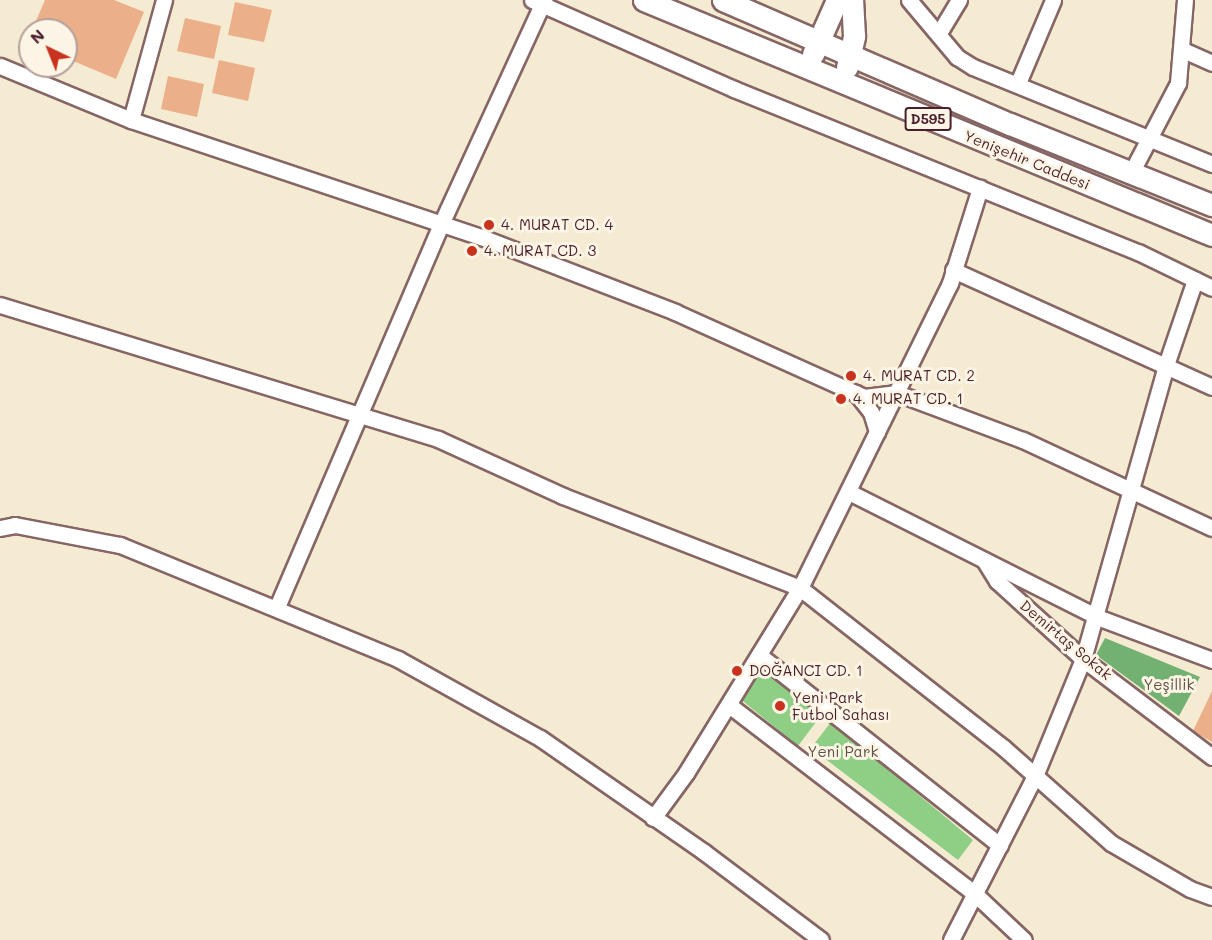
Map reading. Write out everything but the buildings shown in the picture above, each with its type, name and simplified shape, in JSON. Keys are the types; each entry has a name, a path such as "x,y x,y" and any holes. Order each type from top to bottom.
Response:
{"highway":[{"name":"Yenişehir Caddesi","path":"644,0 808,66 1212,236"},
{"name":"Yenişehir Caddesi","path":"723,0 851,56 1212,205"},
{"path":"808,66 837,0"},
{"path":"841,81 851,56 852,0"}],"street":[{"path":"131,120 164,0"},
{"path":"909,0 957,57 1150,136 1212,164"},
{"path":"939,33 959,0"},
{"path":"1018,83 1053,0"},
{"path":"1131,173 1178,83 1183,50 1185,0"},
{"path":"277,607 539,1 734,89 1138,252 1212,288"},
{"path":"1183,50 1212,63"},
{"path":"0,66 131,120 441,224 675,312 856,393 881,398 897,393 1023,440 1212,528"},
{"path":"653,818 729,705 800,588 897,393 953,270 980,188"},
{"path":"953,270 1212,387"},
{"path":"951,940 1035,776 1083,659 1097,617 1130,489 1166,365 1195,280"},
{"path":"0,305 361,414 438,440 574,500 800,588 1004,747 1111,843 1190,889 1212,897"},
{"path":"856,393 871,412 877,432"},
{"path":"849,492 1097,617 1212,660"},
{"path":"0,528 15,525 120,545 277,607 398,659 540,738 821,940"},
{"name":"Demirtaş Sokak","path":"984,560 997,581 1083,659 1212,756"},
{"path":"759,656 1000,845"},
{"path":"729,705 975,894 1024,940"}],"green space":[{"name":"Yeşillik","path":"1105,638 1200,677 1179,716 1096,655"},
{"name":"Yeni Park Futbol Sahası","path":"760,664 822,714 798,746 739,698"},
{"name":"Yeni Park","path":"831,722 973,840 958,860 811,748"}],"place":[{"name":"4. MURAT CD. 4","path":"489,225"},
{"name":"4. MURAT CD. 3","path":"472,251"},
{"name":"4. MURAT CD. 2","path":"851,376"},
{"name":"4. MURAT CD. 1","path":"841,399"},
{"name":"DOĞANCI CD. 1","path":"737,671"},
{"name":"Yeni Park Futbol Sahası","path":"780,706"}]}
